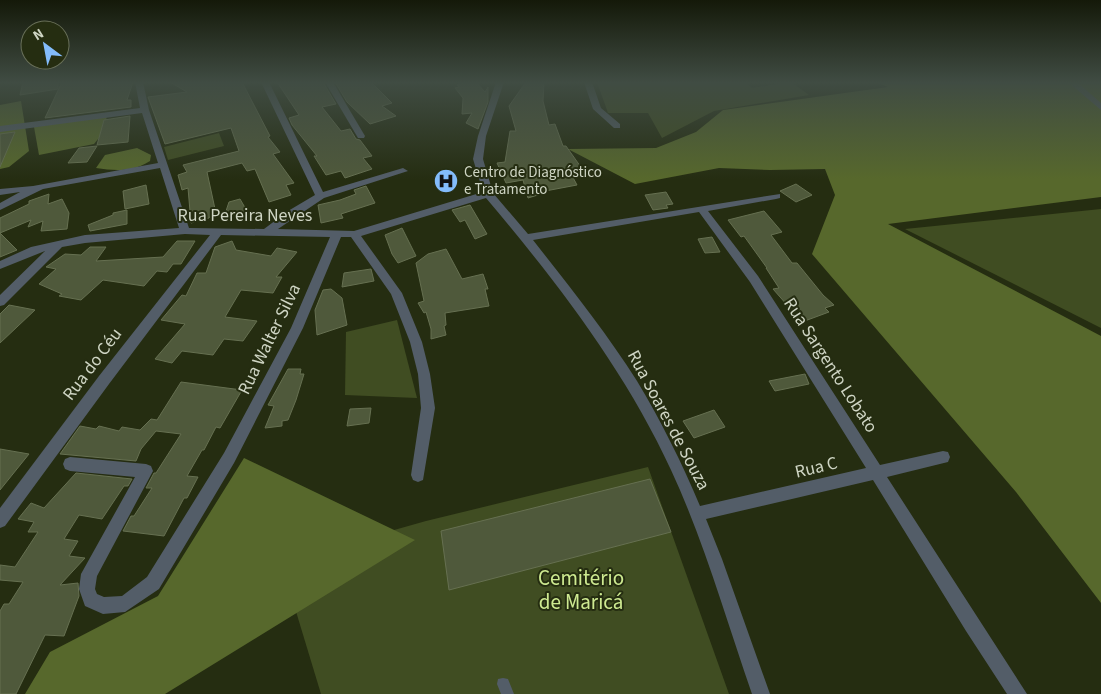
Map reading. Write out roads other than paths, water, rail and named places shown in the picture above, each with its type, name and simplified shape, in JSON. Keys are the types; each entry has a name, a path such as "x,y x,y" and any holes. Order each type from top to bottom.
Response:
{"street":[{"path":"0,129 112,114"},
{"path":"146,114 185,231"},
{"path":"281,114 320,196"},
{"path":"348,114 361,136"},
{"path":"488,194 478,159 482,136 489,114"},
{"path":"603,114 617,126"},
{"path":"0,192 163,166"},
{"path":"266,233 292,213 320,196 403,172"},
{"path":"0,207 40,186"},
{"name":"Rua Pereira Neves","path":"0,264 35,250 94,238 185,231 354,234 488,194"},
{"name":"Rua Soares de Souza","path":"488,194 526,238 581,309 632,385 677,467 697,514 762,694"},
{"path":"526,238 776,196"},
{"name":"Rua Sargento Lobato","path":"702,209 754,279 1018,694"},
{"name":"Rua do Céu","path":"0,521 104,380 217,233"},
{"name":"Rua Walter Silva","path":"70,464 146,471 89,574 87,589 91,600 102,606 126,604 153,583 229,458 297,328 337,234"},
{"path":"354,234 396,293 416,342 424,374 428,408 418,475"},
{"path":"0,302 59,244"},
{"name":"Rua C","path":"697,514 943,457"}],"place":[{"name":"Centro de Diagnóstico e Tratamento","path":"446,181"}],"park label":[{"name":"Cemitério de Maricá","path":"581,590"}]}
